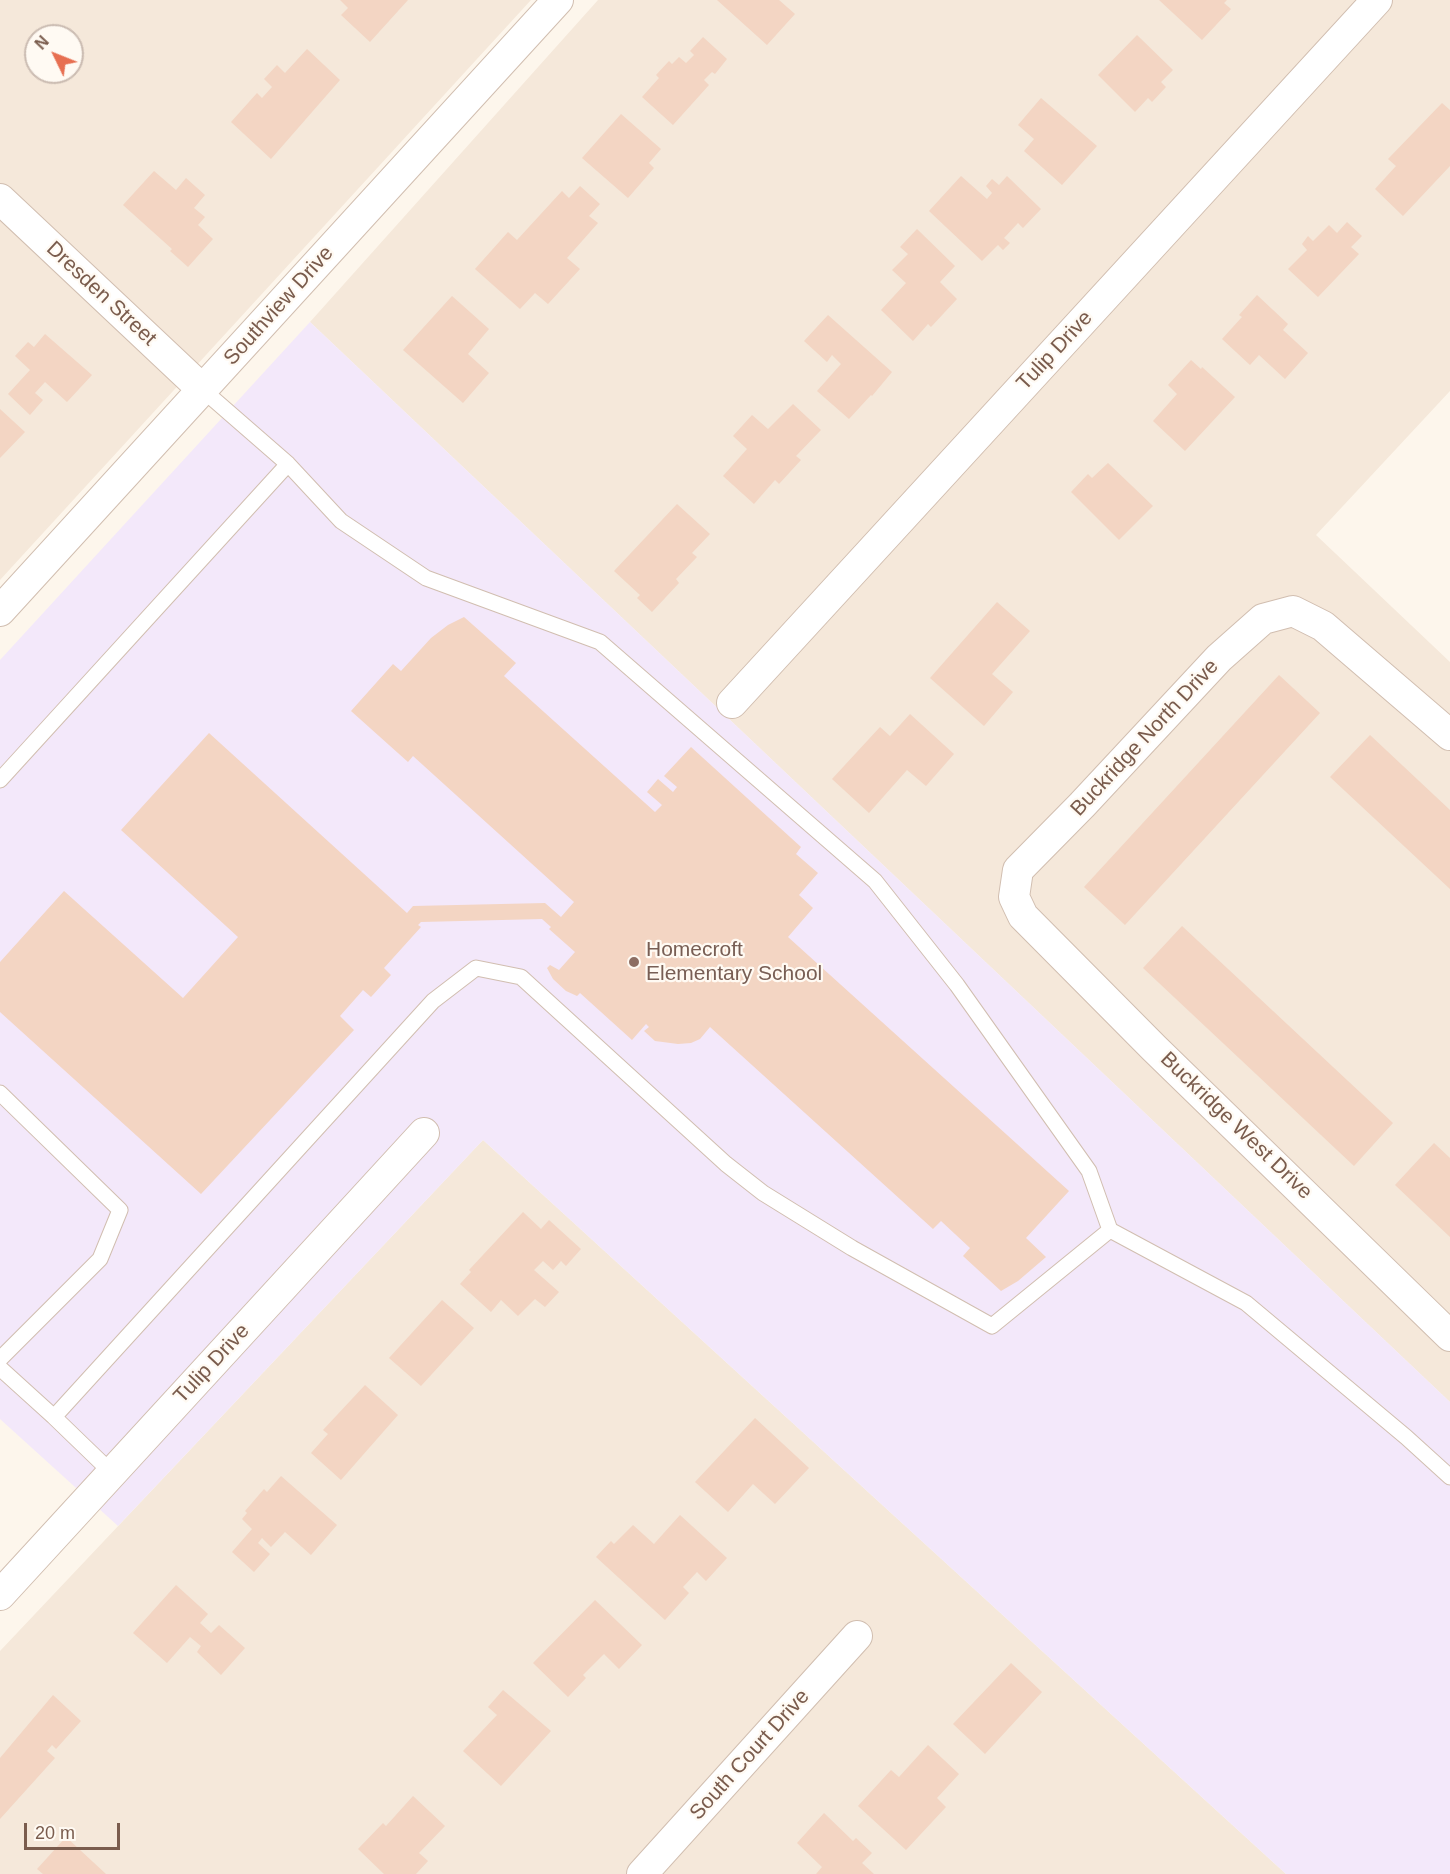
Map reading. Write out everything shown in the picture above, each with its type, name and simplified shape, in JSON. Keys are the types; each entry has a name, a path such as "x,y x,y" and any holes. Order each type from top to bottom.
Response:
{"street":[{"name":"Southview Drive","path":"0,611 558,0"},
{"name":"Tulip Drive","path":"732,703 1377,0"},
{"name":"Dresden Street","path":"0,199 203,390"},
{"name":"Buckridge North Drive","path":"1023,916 1014,897 1018,870 1219,658 1263,619 1293,611 1323,626 1450,735"},
{"name":"Buckridge West Drive","path":"1023,916 1154,1048 1450,1336"},
{"name":"Tulip Drive","path":"0,1595 424,1133"},
{"name":"South Court Drive","path":"642,1874 857,1636"}],"lane":[{"path":"203,390 288,464 340,521 426,578 600,642 875,881 957,985 1089,1171 1110,1230 1246,1303 1406,1437 1450,1477"},
{"path":"0,780 288,464"},
{"path":"54,1417 433,1001 476,968 521,977 726,1164 763,1193 852,1248 992,1326 1110,1230"},
{"path":"0,1093 120,1210 100,1259 0,1359"},
{"path":"0,1368 112,1473"}],"shaded area":[{"path":"0,0 531,0 0,580"},
{"path":"598,0 1450,0 1450,391 1316,535 1450,662 1450,1402 310,322"},
{"path":"310,322 1450,1402 1450,1874 1286,1874 483,1140 118,1526 0,1419 0,660"},
{"path":"483,1140 1286,1874 0,1874 0,1651"}],"building":[{"path":"340,0 408,0 370,42 341,15 348,8"},
{"path":"717,0 779,0 795,14 767,45"},
{"path":"1159,0 1227,0 1224,3 1231,9 1202,40"},
{"path":"1137,35 1173,70 1161,82 1166,87 1152,102 1148,98 1135,112 1098,75"},
{"path":"703,37 727,59 715,74 712,72 704,80 709,85 673,125 642,97 659,78 656,75 669,61 672,64 679,57 686,63 694,55 690,51"},
{"path":"307,49 340,80 271,159 231,122 257,93 262,98 272,87 264,79 277,65 285,73"},
{"path":"1041,98 1097,146 1062,185 1024,151 1034,139 1018,125"},
{"path":"1442,103 1450,110 1450,166 1403,216 1375,189 1396,166 1388,159"},
{"path":"621,114 661,149 649,163 654,168 628,198 582,158"},
{"path":"154,171 176,190 186,178 205,195 194,208 205,217 198,225 213,239 188,267 170,251 172,249 123,205"},
{"path":"961,176 987,199 992,193 986,186 992,179 999,185 1007,176 1041,209 1023,228 1018,223 1004,238 1010,243 1003,250 998,245 982,261 929,211"},
{"path":"580,186 600,204 589,216 598,223 567,258 580,269 548,304 535,293 520,309 475,269 508,232 517,240 562,191 569,198"},
{"path":"1347,222 1362,236 1351,247 1359,254 1318,297 1288,269 1307,250 1302,244 1308,236 1313,241 1329,225 1337,233"},
{"path":"917,229 955,266 940,282 957,299 931,327 928,324 913,341 881,310 906,283 892,270 908,254 900,247"},
{"path":"1257,295 1288,324 1283,330 1308,353 1285,379 1259,355 1250,365 1222,339 1242,317 1239,315"},
{"path":"452,296 489,329 468,354 489,373 463,403 403,350"},
{"path":"828,315 892,372 849,419 817,391 841,364 832,355 827,362 804,341"},
{"path":"45,334 92,375 67,402 45,382 35,393 43,400 30,415 8,394 30,370 15,356 28,342 34,347"},
{"path":"1191,360 1235,397 1185,451 1153,421 1177,394 1168,385"},
{"path":"793,404 821,430 796,456 801,460 779,484 775,480 754,504 723,476 747,449 733,436 752,415 768,429"},
{"path":"0,409 25,432 0,458"},
{"path":"1108,463 1153,506 1119,540 1071,492 1088,474 1092,478"},
{"path":"677,504 710,534 692,553 697,557 676,579 679,583 652,612 637,598 640,595 614,571"},
{"path":"997,602 1030,631 992,674 1013,692 984,726 930,678"},
{"path":"464,617 516,663 504,676 655,812 662,805 647,792 658,779 673,792 677,787 664,776 691,747 801,847 796,854 818,873 799,895 813,908 788,937 1069,1191 1026,1238 1046,1257 1018,1281 1001,1291 963,1256 970,1248 941,1221 933,1229 710,1027 700,1039 691,1043 678,1044 655,1041 644,1031 649,1027 646,1024 632,1040 580,993 577,996 566,991 553,979 547,968 550,965 559,970 575,952 549,929 551,927 542,919 421,922 418,925 421,927 384,968 391,975 371,997 363,990 340,1016 354,1030 201,1194 0,1012 0,962 64,891 183,998 238,937 121,830 209,733 407,913 413,906 545,903 561,917 574,902 413,756 408,762 351,711 393,664 401,671 431,638 448,625"},
{"path":"1279,675 1320,713 1125,925 1084,887"},
{"path":"910,714 954,754 926,786 907,770 869,813 832,779 880,727 890,736"},
{"path":"1370,735 1450,810 1450,889 1330,777"},
{"path":"1182,926 1393,1123 1354,1166 1143,968"},
{"path":"1434,1143 1450,1158 1450,1237 1395,1185"},
{"path":"523,1212 541,1229 549,1220 581,1249 566,1266 561,1261 553,1270 543,1261 534,1270 559,1292 545,1307 535,1299 518,1316 501,1300 491,1312 460,1284 471,1272 469,1270"},
{"path":"442,1300 474,1328 421,1386 389,1358"},
{"path":"365,1385 398,1415 341,1480 311,1453 328,1434 323,1430"},
{"path":"755,1418 809,1468 775,1504 753,1484 728,1512 695,1482"},
{"path":"281,1476 337,1525 311,1555 285,1532 271,1547 262,1538 258,1543 270,1554 254,1572 232,1552 252,1529 242,1519 247,1513 245,1511 264,1489 267,1492"},
{"path":"680,1515 727,1558 706,1581 697,1572 683,1587 689,1593 665,1620 596,1557 611,1541 614,1544 633,1525 654,1544"},
{"path":"176,1585 208,1614 200,1623 211,1633 219,1625 245,1648 221,1675 197,1652 201,1646 190,1637 167,1663 133,1633"},
{"path":"595,1600 642,1645 619,1669 604,1654 583,1675 586,1678 568,1697 533,1663"},
{"path":"1011,1663 1042,1692 985,1754 953,1724"},
{"path":"503,1690 551,1731 501,1786 463,1751 497,1715 488,1707"},
{"path":"53,1695 81,1721 56,1749 52,1745 47,1751 55,1758 0,1819 0,1758"},
{"path":"928,1745 959,1774 937,1798 946,1807 906,1850 858,1806 891,1770 899,1777"},
{"path":"413,1796 445,1826 419,1853 428,1861 416,1874 384,1874 358,1849 383,1823 386,1826"},
{"path":"824,1813 853,1841 856,1838 872,1853 862,1863 874,1874 816,1874 822,1867 797,1843"},
{"path":"66,1837 106,1874 43,1874 37,1869"}],"place":[{"name":"Homecroft Elementary School","path":"634,962"}]}
